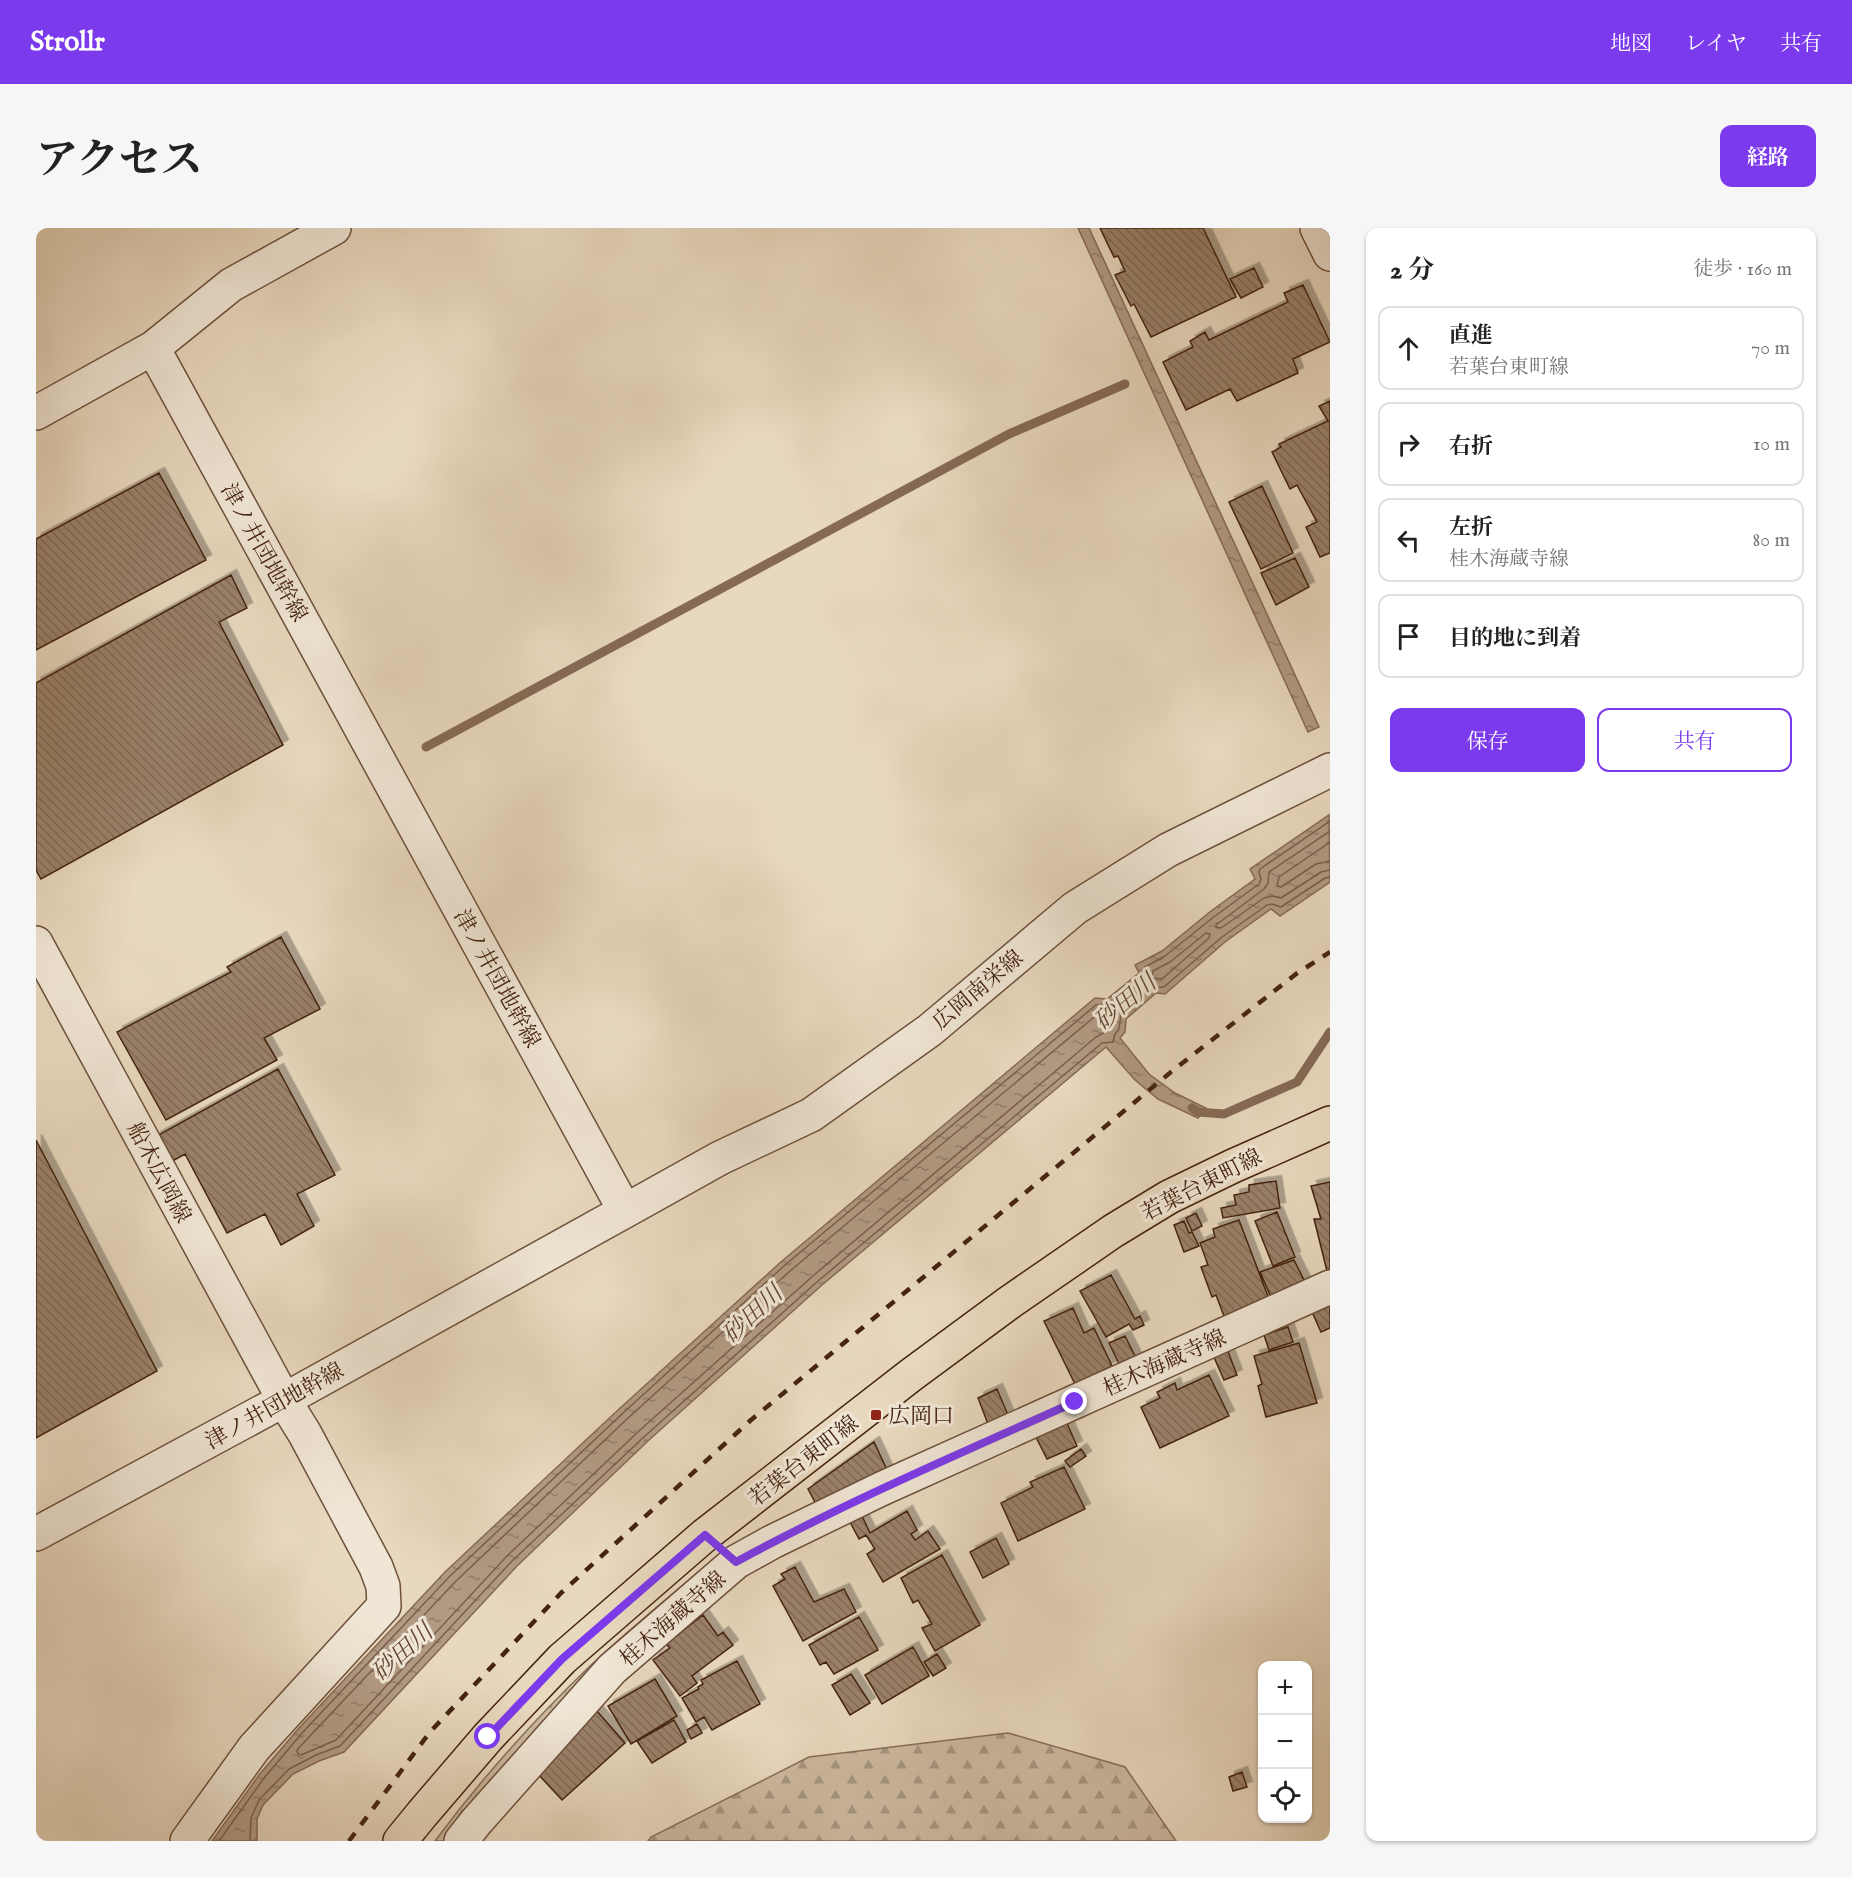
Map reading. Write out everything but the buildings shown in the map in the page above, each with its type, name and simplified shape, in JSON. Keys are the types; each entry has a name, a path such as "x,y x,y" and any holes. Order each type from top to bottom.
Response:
{"main road":[{"name":"若葉台東町線","path":"400,1841 488,1737 562,1659 705,1535 911,1375 1113,1230 1180,1191 1330,1123"}],"street":[{"path":"36,413 153,348 231,285 334,228"},
{"path":"1317,228 1330,254"},
{"name":"津ノ井団地幹線","path":"36,1534 626,1211 153,348"},
{"name":"広岡南栄線","path":"626,1211 720,1158 811,1115 930,1030 1075,908 1168,850 1330,770"},
{"name":"船木広岡線","path":"36,943 284,1400 305,1434 376,1567 383,1586 384,1606 254,1748 188,1841"},
{"name":"桂木海蔵寺線","path":"461,1841 612,1669 736,1562 881,1489 1330,1287"},
{"path":"705,1535 736,1562"}],"green space":[{"path":"700,1571 702,1573 447,1841 435,1841 489,1773 568,1687 616,1642"},
{"path":"1008,1733 1125,1767 1176,1841 648,1841 651,1837 809,1757"}],"water":[{"path":"1078,228 1089,228 1319,727 1308,732"},
{"name":"砂田川","path":"1329,815 1330,882 1280,916 1271,909 1225,942 1165,994 1156,993 1126,1019 1125,1032 1120,1038 1149,1074 1175,1093 1206,1108 1198,1118 1158,1099 1135,1080 1106,1047 822,1285 649,1440 517,1566 344,1752 293,1774 263,1805 257,1819 257,1841 212,1841 259,1775 299,1728 445,1572 618,1410 782,1261 1095,998 1107,999 1139,973 1135,965 1162,951 1255,879 1250,869"}],"waterway":[{"path":"426,747 1009,434 1125,384"},
{"path":"1192,1108 1198,1112 1224,1114 1297,1082 1330,1032"}],"railway":[{"path":"349,1841 430,1732 561,1593 751,1420 1171,1072 1296,974 1330,952"}],"place":[{"name":"広岡口","path":"876,1415"}],"route":[{"path":"488,1737 562,1659 705,1535 736,1562 881,1489 1075,1402"}]}
